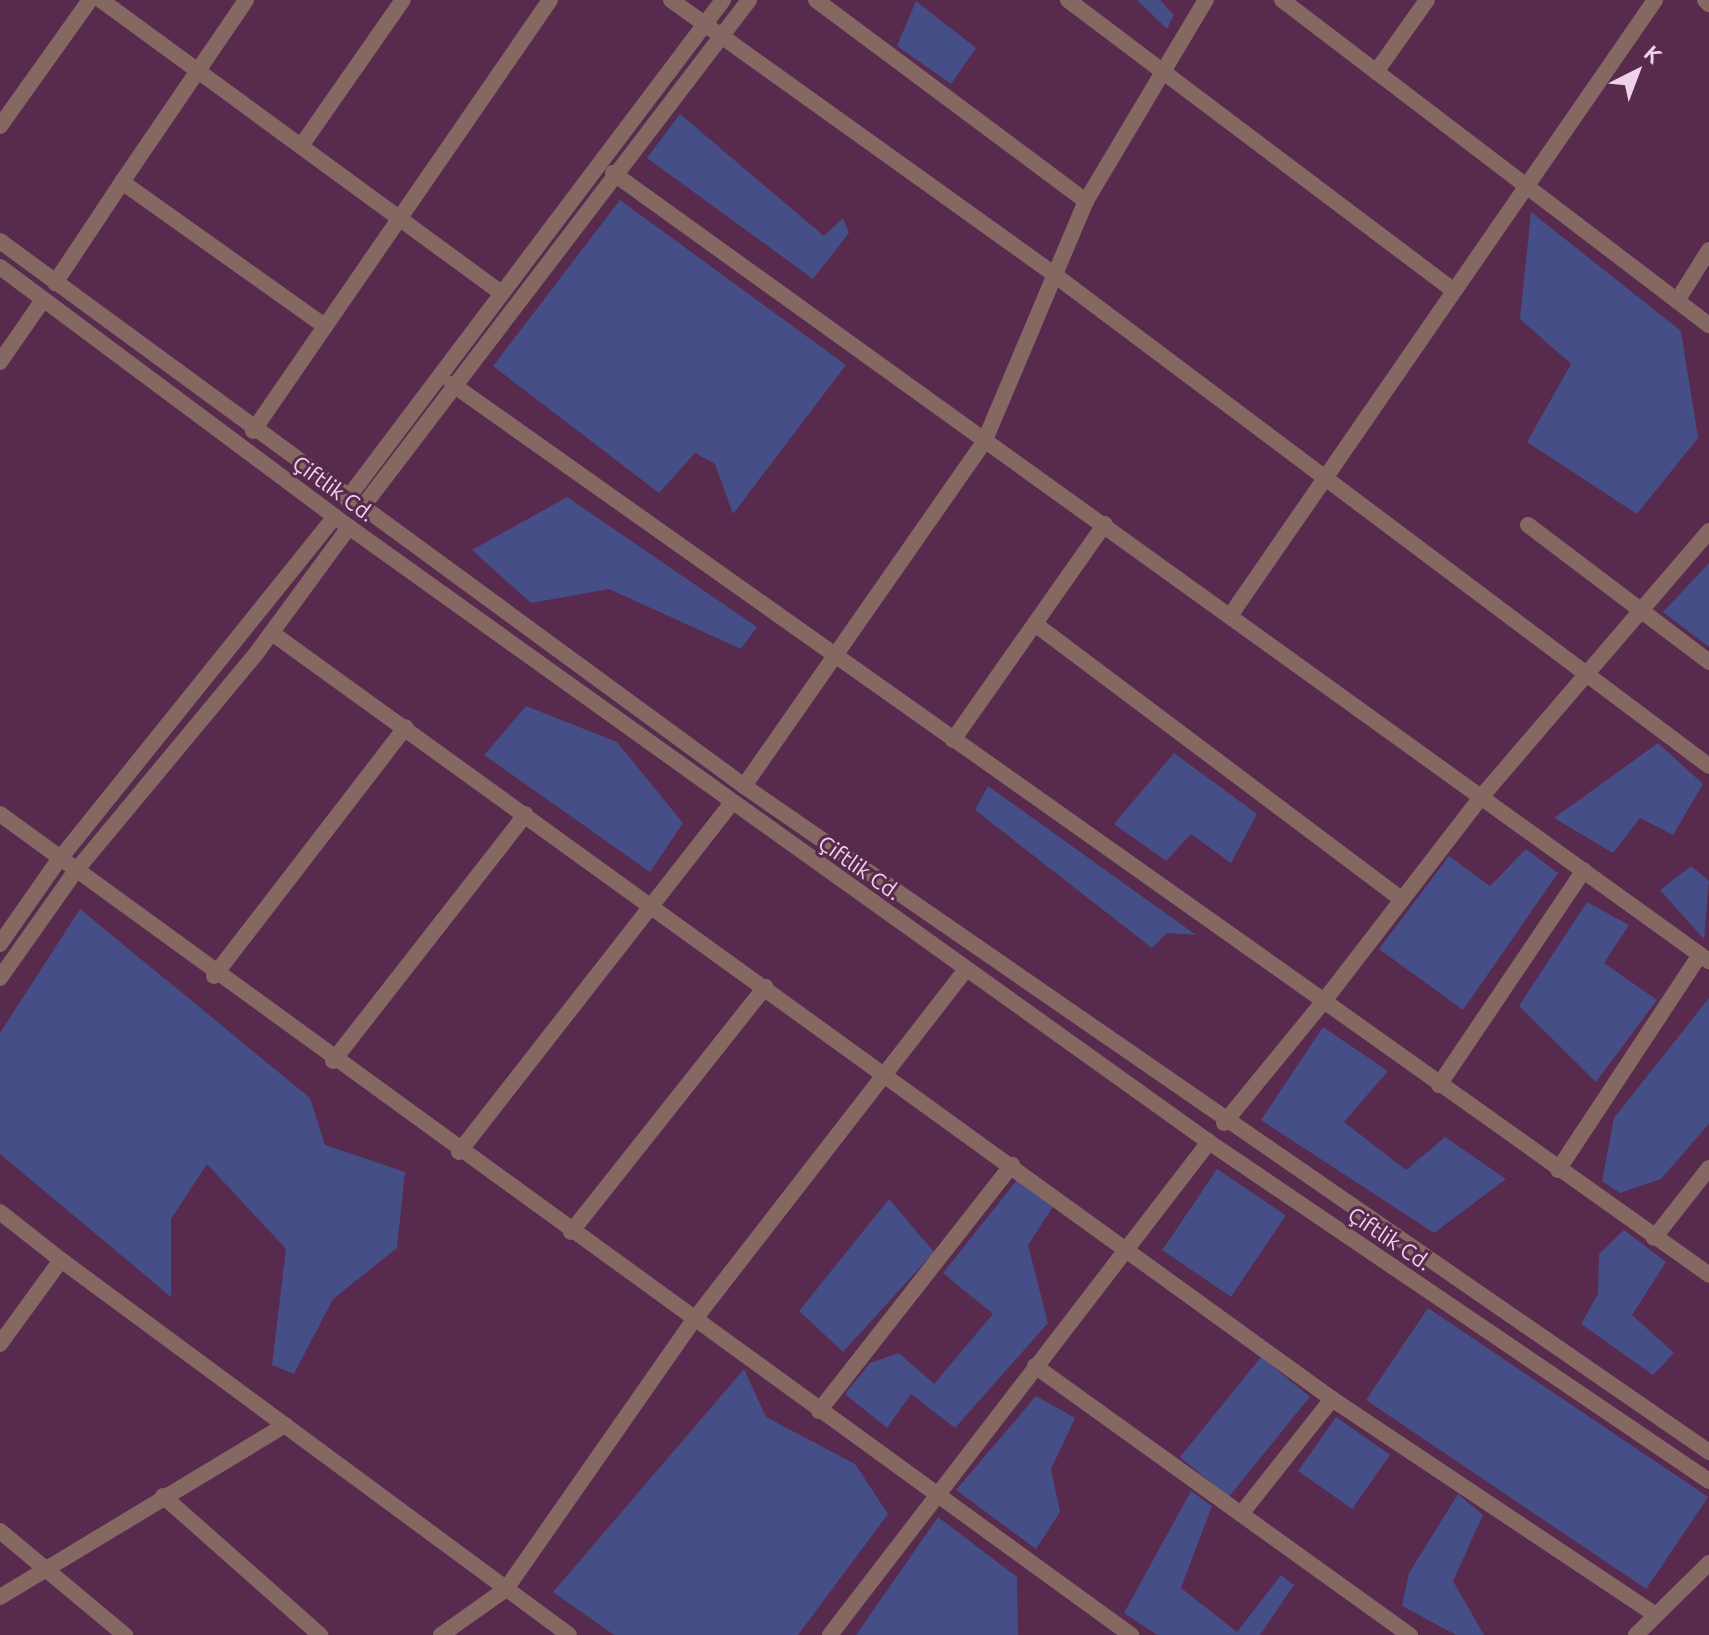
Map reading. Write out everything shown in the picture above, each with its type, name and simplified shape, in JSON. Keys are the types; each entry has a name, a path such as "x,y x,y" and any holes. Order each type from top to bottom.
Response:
{"street":[{"path":"0,126 90,0"},
{"path":"101,0 499,291"},
{"path":"0,362 196,69 246,0"},
{"path":"301,146 403,0"},
{"path":"253,431 550,0"},
{"path":"671,0 1052,273 1585,676 1709,766"},
{"path":"0,978 74,873 272,633 349,527 354,504 499,291 723,0"},
{"path":"0,944 58,861 335,517 354,504 452,384 749,0"},
{"path":"816,0 1086,201"},
{"path":"1068,0 1454,291"},
{"path":"744,786 985,440 1052,273 1086,201 1160,68 1206,0"},
{"path":"1282,0 1709,325"},
{"path":"1376,72 1427,0"},
{"path":"1232,613 1321,476 1528,187 1655,0"},
{"path":"1705,0 1709,4"},
{"path":"613,173 1232,613 1704,958 1558,1170"},
{"path":"122,182 325,326"},
{"name":"Çiftlik Cd.","path":"0,241 253,431 744,786 1224,1123 1709,1452"},
{"path":"1677,301 1709,250"},
{"name":"Çiftlik Cd.","path":"0,267 335,517 1209,1142 1709,1481"},
{"path":"452,384 1709,1275"},
{"path":"953,740 1105,524"},
{"path":"1528,525 1709,662"},
{"path":"830,1635 1124,1248 1324,1001 1482,796 1709,531"},
{"path":"1035,624 1402,900"},
{"path":"272,633 653,905 1332,1399 1656,1615"},
{"path":"214,976 406,727"},
{"path":"459,1152 732,803"},
{"path":"0,814 58,861 214,976 1131,1635"},
{"path":"333,1061 526,814"},
{"path":"1439,1085 1584,870"},
{"path":"441,1635 506,1589 694,1320 889,1076 966,969"},
{"path":"571,1232 765,987"},
{"path":"819,1411 1012,1165"},
{"path":"1654,1238 1709,1168"},
{"path":"0,1212 569,1635"},
{"path":"0,1344 61,1260"},
{"path":"1035,1366 1410,1635"},
{"path":"1241,1514 1332,1399"},
{"path":"0,1597 285,1425"},
{"path":"163,1496 320,1635"},
{"path":"0,1531 48,1566 125,1635"},
{"path":"1636,1635 1709,1563"}],"shaded area":[{"path":"1137,0 1160,0 1174,15 1167,29"},
{"path":"916,1 976,48 951,84 897,46"},
{"path":"680,114 824,236 843,218 849,233 813,279 647,158"},
{"path":"620,200 846,365 733,514 715,464 695,453 659,493 493,366"},
{"path":"1531,212 1681,331 1698,438 1637,514 1527,442 1571,364 1520,319"},
{"path":"567,497 757,627 741,649 609,589 531,603 472,550"},
{"path":"1709,563 1709,647 1663,612"},
{"path":"526,706 617,742 683,823 650,872 484,755"},
{"path":"1658,743 1703,784 1673,835 1640,818 1613,853 1554,818"},
{"path":"1174,753 1257,814 1231,863 1191,834 1166,861 1114,824"},
{"path":"988,786 1196,935 1167,933 1152,948 975,810"},
{"path":"1526,849 1558,873 1463,1010 1379,949 1449,856 1490,886"},
{"path":"1691,866 1709,881 1704,939 1660,890"},
{"path":"1587,902 1629,925 1604,963 1657,1000 1596,1082 1519,1006"},
{"path":"80,909 310,1098 325,1145 405,1172 397,1248 333,1299 294,1374 272,1365 286,1249 207,1164 171,1219 171,1297 0,1154 0,1033"},
{"path":"1709,998 1709,1124 1661,1179 1620,1193 1602,1181 1614,1118"},
{"path":"1323,1027 1388,1071 1344,1122 1406,1170 1445,1137 1506,1179 1434,1233 1261,1120"},
{"path":"1217,1169 1286,1215 1231,1297 1162,1250"},
{"path":"1017,1180 1054,1205 1028,1245 1048,1323 955,1428 911,1394 887,1428 845,1394 870,1363 899,1353 934,1384 993,1314 943,1273"},
{"path":"889,1199 934,1252 843,1352 799,1311"},
{"path":"1624,1230 1666,1262 1632,1315 1674,1353 1653,1375 1581,1324 1598,1294 1599,1254"},
{"path":"1428,1308 1708,1497 1646,1589 1366,1400"},
{"path":"1261,1357 1310,1397 1229,1497 1180,1457"},
{"path":"744,1369 766,1417 855,1464 888,1514 798,1635 614,1635 553,1592"},
{"path":"1036,1396 1075,1418 1051,1469 1060,1512 1036,1549 956,1490"},
{"path":"1336,1417 1390,1455 1352,1509 1298,1471"},
{"path":"1191,1491 1212,1506 1181,1588 1237,1632 1281,1575 1294,1585 1260,1635 1157,1635 1124,1613"},
{"path":"1458,1494 1483,1515 1453,1581 1484,1635 1456,1635 1402,1606 1409,1573"},
{"path":"938,1517 1017,1577 1018,1635 856,1635"}]}
